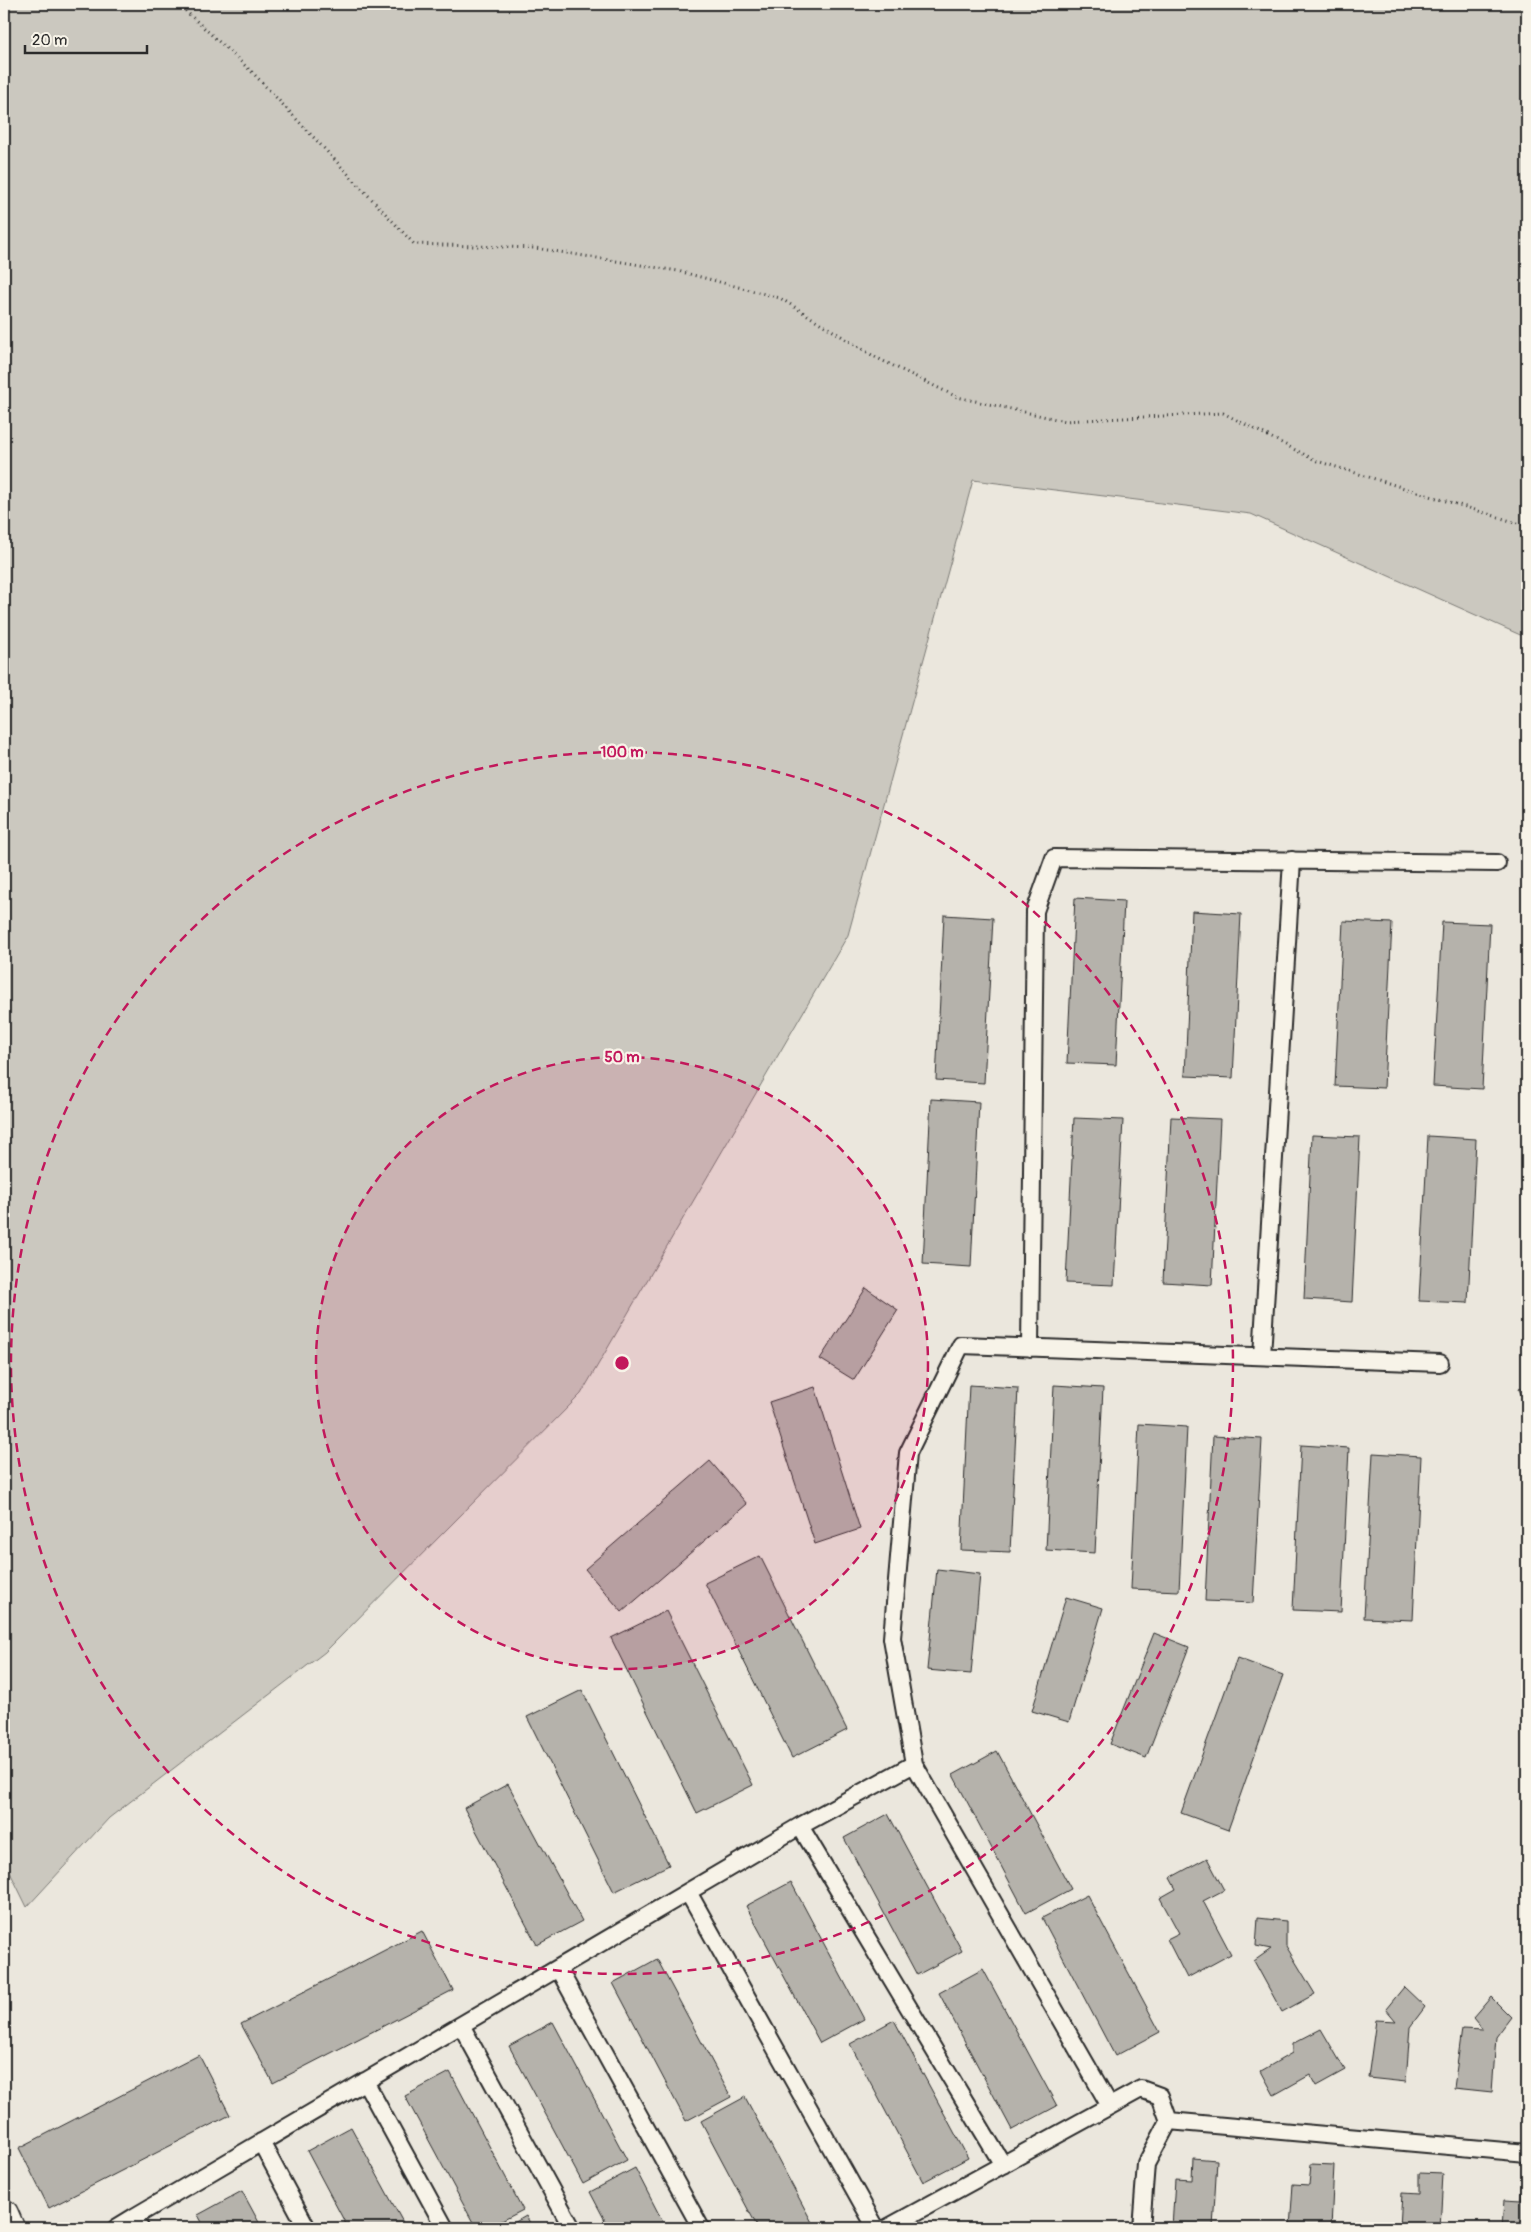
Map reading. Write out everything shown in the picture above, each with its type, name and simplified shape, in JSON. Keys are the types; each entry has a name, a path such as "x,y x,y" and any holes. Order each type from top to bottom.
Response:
{"street":[{"path":"4,2214 10,2228"}],"lane":[{"path":"1030,1348 1035,911 1054,858 1497,862"},
{"path":"1262,1356 1292,860"},
{"path":"1110,2106 914,1764 892,1638 908,1453 961,1345 1440,1363"},
{"path":"116,2228 137,2223 261,2142 800,1826 914,1764"},
{"path":"800,1826 1003,2165"},
{"path":"688,1892 876,2228"},
{"path":"558,1968 701,2228"},
{"path":"461,2025 572,2228"},
{"path":"365,2081 446,2228"},
{"path":"887,2228 1141,2089 1160,2096 1169,2121 1146,2164 1141,2228"},
{"path":"1169,2121 1527,2153"},
{"path":"261,2142 307,2228"}],"path":[{"path":"178,4 252,73 414,244 535,248 678,271 780,298 875,357 957,396 1065,421 1223,413 1317,461 1527,526"}],"shaded area":[{"path":"4,4 1527,4 1527,638 1251,514 973,480 848,935 581,1394 325,1652 109,1818 27,1907 4,1860"}],"building":[{"path":"1075,898 1124,901 1116,1065 1067,1063"},
{"path":"1192,911 1241,914 1233,1078 1185,1076"},
{"path":"944,915 993,918 984,1083 936,1080"},
{"path":"1343,921 1392,923 1384,1088 1335,1086"},
{"path":"1442,922 1490,924 1482,1089 1433,1086"},
{"path":"931,1099 979,1102 971,1267 923,1264"},
{"path":"1171,1117 1220,1119 1212,1285 1163,1282"},
{"path":"1074,1118 1123,1120 1114,1285 1066,1283"},
{"path":"1312,1135 1360,1137 1352,1302 1304,1299"},
{"path":"1428,1136 1476,1139 1468,1303 1419,1301"},
{"path":"866,1288 898,1310 854,1380 820,1359"},
{"path":"969,1385 1018,1388 1010,1552 961,1550"},
{"path":"1054,1385 1103,1388 1095,1553 1046,1550"},
{"path":"1527,1385 1527,1409 1519,1389"},
{"path":"815,1387 860,1529 815,1544 769,1402"},
{"path":"1139,1424 1187,1427 1179,1591 1131,1589"},
{"path":"1213,1436 1262,1439 1253,1603 1205,1601"},
{"path":"1301,1445 1349,1448 1341,1612 1293,1610"},
{"path":"1373,1453 1421,1456 1413,1620 1364,1618"},
{"path":"710,1461 747,1504 622,1612 585,1569"},
{"path":"760,1556 847,1730 792,1758 705,1583"},
{"path":"937,1569 980,1574 971,1674 927,1670"},
{"path":"1066,1597 1103,1608 1069,1722 1032,1711"},
{"path":"666,1611 753,1785 697,1813 611,1638"},
{"path":"1154,1633 1189,1647 1146,1758 1110,1744"},
{"path":"1237,1658 1283,1675 1228,1830 1181,1813"},
{"path":"582,1690 669,1865 614,1892 527,1717"},
{"path":"997,1751 1071,1889 1026,1913 953,1775"},
{"path":"508,1784 582,1921 537,1945 464,1808"},
{"path":"888,1814 962,1951 917,1975 844,1838"},
{"path":"1207,1858 1224,1890 1203,1901 1231,1954 1187,1978 1167,1939 1179,1933 1160,1898 1176,1889 1170,1878"},
{"path":"791,1882 864,2019 820,2043 746,1906"},
{"path":"1087,1895 1160,2032 1115,2056 1042,1918"},
{"path":"1258,1918 1286,1921 1286,1946 1315,1994 1282,2012 1254,1961 1271,1949 1256,1946"},
{"path":"422,1931 453,1990 273,2083 241,2024"},
{"path":"657,1959 731,2097 686,2121 613,1983"},
{"path":"983,1969 1057,2106 1012,2130 939,1993"},
{"path":"1404,1987 1425,2007 1410,2027 1406,2082 1368,2078 1376,2020 1396,2021 1386,2009"},
{"path":"1491,1997 1511,2017 1496,2037 1492,2092 1454,2088 1462,2029 1483,2030 1473,2018"},
{"path":"894,2020 968,2158 923,2182 850,2044"},
{"path":"553,2022 627,2160 583,2184 509,2046"},
{"path":"1321,2029 1345,2070 1316,2086 1310,2075 1274,2095 1261,2071 1292,2053 1292,2044"},
{"path":"199,2055 230,2115 49,2208 19,2148"},
{"path":"450,2072 523,2210 488,2228 476,2228 405,2096"},
{"path":"745,2097 815,2228 758,2228 701,2121"},
{"path":"351,2127 406,2228 348,2228 307,2151"},
{"path":"1193,2158 1217,2160 1213,2228 1172,2228 1175,2179 1192,2180"},
{"path":"1311,2164 1334,2165 1331,2228 1290,2228 1293,2184 1309,2185"},
{"path":"635,2168 666,2228 609,2228 590,2192"},
{"path":"1419,2173 1443,2174 1440,2228 1400,2228 1402,2193 1419,2194"},
{"path":"1522,2180 1527,2180 1527,2228 1502,2228 1504,2200 1521,2201"},
{"path":"242,2191 262,2228 205,2228 198,2215"},
{"path":"526,2216 533,2228 505,2228"}]}
